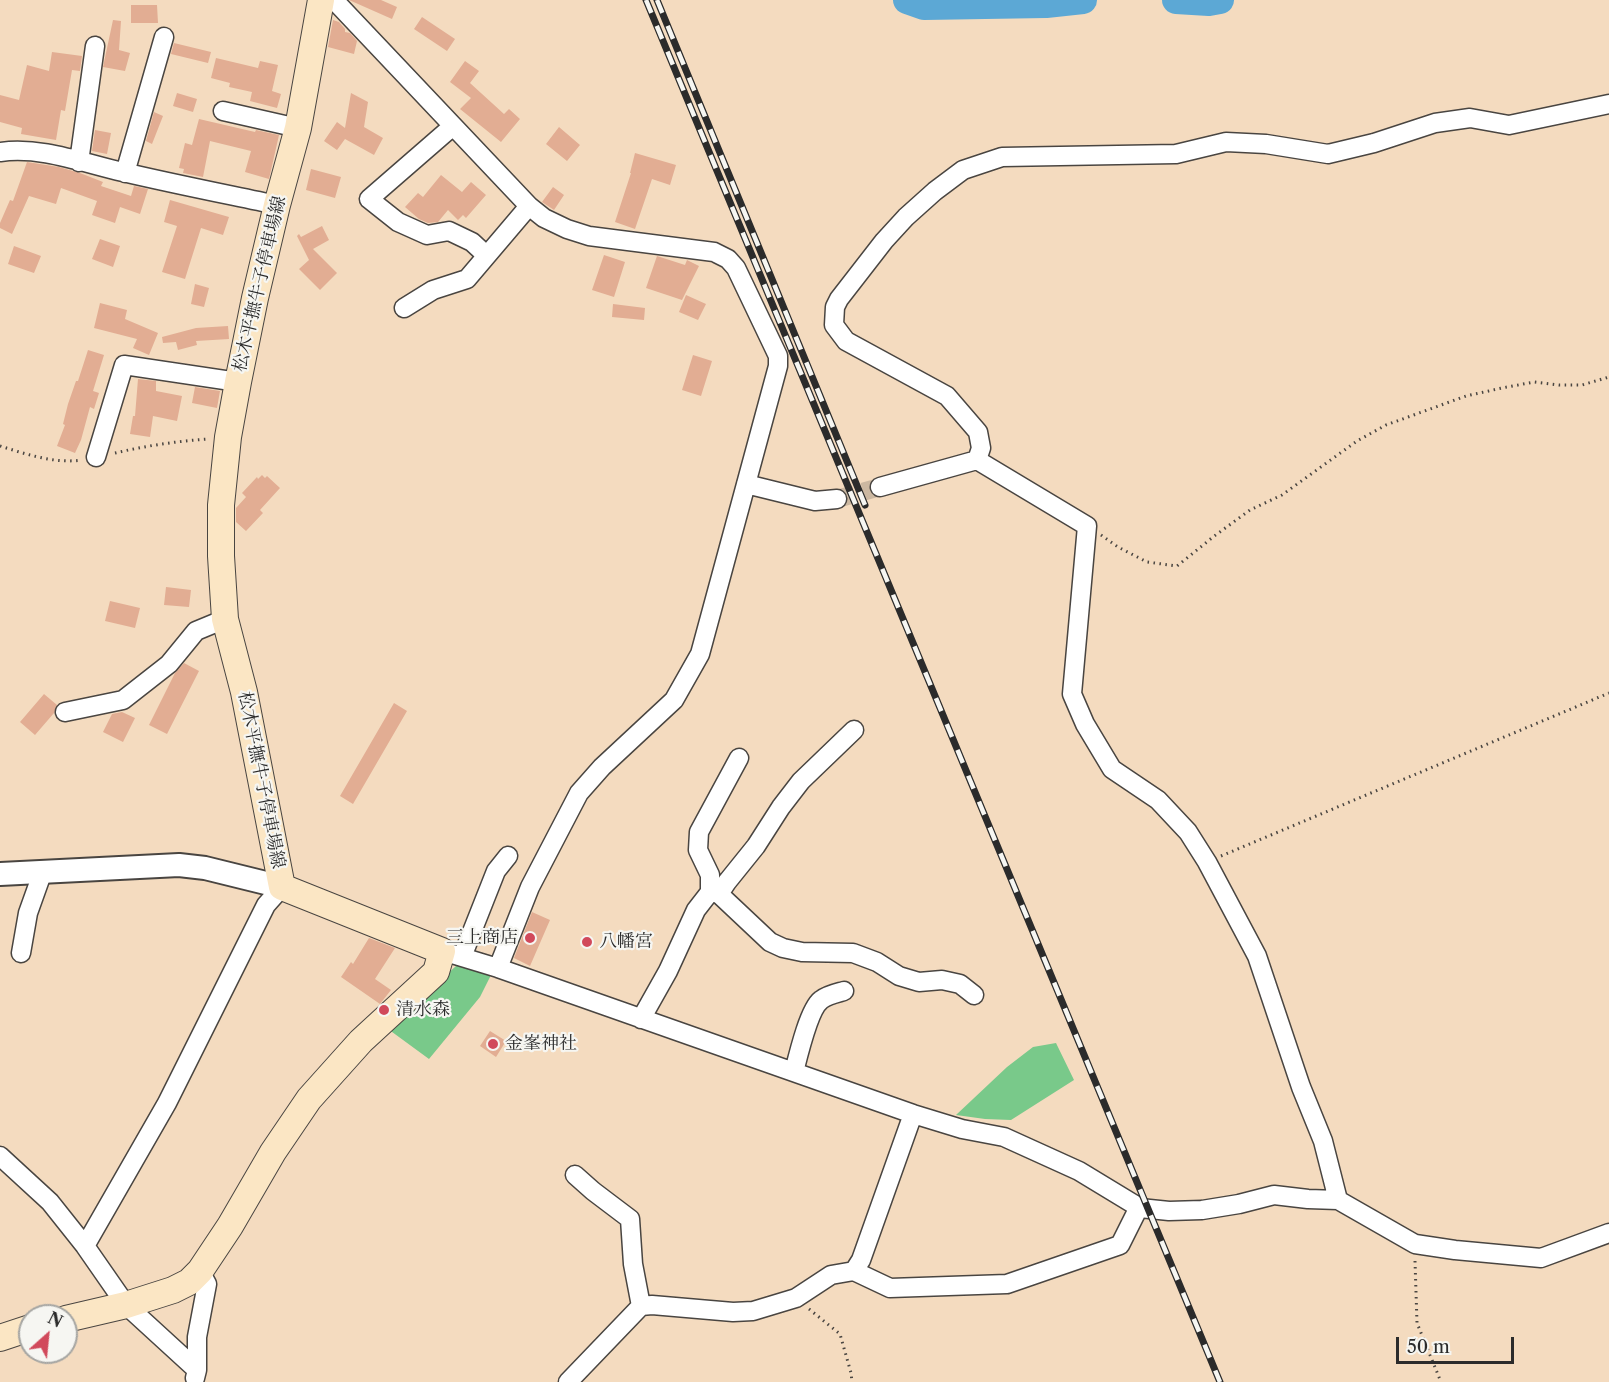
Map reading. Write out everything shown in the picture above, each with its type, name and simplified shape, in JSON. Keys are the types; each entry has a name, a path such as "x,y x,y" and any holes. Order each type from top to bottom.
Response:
{"main road":[{"name":"松木平撫牛子停車場線","path":"321,0 298,128 255,298 228,437 221,505 225,619 244,692 282,887 452,954"},
{"path":"78,1316 126,1305 173,1290 189,1282 200,1271 230,1226 273,1152 309,1099 361,1041 436,972 452,954"},
{"path":"0,1338 18,1332"}],"street":[{"path":"334,0 529,206 544,218 589,236 714,252 728,259 736,268 778,356 778,366 700,654 674,700 602,767 579,793 530,886 498,968"},
{"path":"125,173 164,37"},
{"path":"79,162 95,46"},
{"path":"977,460 981,448 978,432 947,396 846,341 834,325 835,307 839,299 884,241 921,204 963,170 1002,157 1176,154 1226,142 1266,144 1328,154 1374,143 1435,123 1470,118 1509,125 1609,104"},
{"path":"223,111 298,128"},
{"path":"453,126 369,200 398,222 427,235 448,231 472,242 486,255"},
{"path":"0,152 43,153 277,205"},
{"path":"404,309 433,290 467,279 529,206"},
{"path":"96,457 96,430 124,365 238,382"},
{"path":"880,487 977,460 1087,526 1072,694 1085,724 1112,770 1158,800 1188,832 1257,956 1301,1087 1323,1141 1338,1200"},
{"path":"746,484 815,501 837,499"},
{"path":"66,712 123,700 169,664 196,631 225,619"},
{"path":"641,1019 668,971 696,910 727,882 756,846 801,781 854,730"},
{"path":"739,758 699,832 698,850 710,875 715,893 770,942 783,948 802,952 853,953 877,962 899,976 919,982 942,980 960,984 974,995"},
{"path":"508,856 496,871 452,954 498,968 913,1114 962,1129 1004,1137 1079,1171 1140,1208 1168,1211 1202,1210 1239,1204 1274,1194 1308,1199 1338,1200 1415,1244 1455,1250 1541,1257 1609,1233"},
{"path":"0,874 179,865 204,868 282,887 266,904 166,1103 84,1246"},
{"path":"21,953 28,913 43,871"},
{"path":"794,1071 803,1040 821,1000 844,990"},
{"path":"854,1271 861,1260 913,1114"},
{"path":"0,1156 50,1202 126,1305 196,1376"},
{"path":"575,1175 630,1219 633,1264 641,1306"},
{"path":"568,1382 641,1306 733,1312 753,1311 796,1298 831,1275 854,1271 890,1288 1007,1284 1120,1245 1140,1208"},
{"path":"196,1376 197,1337 207,1284 200,1271"}],"path":[{"path":"1087,526 1118,547 1147,562 1177,566 1250,510 1282,495 1357,441 1386,425 1466,396 1493,390 1534,382 1582,385 1609,377"},
{"path":"1206,862 1609,693"},
{"path":"1415,1244 1417,1323 1441,1382"},
{"path":"796,1298 840,1334 852,1382"}],"green space":[{"path":"456,966 465,966 491,975 480,997 429,1059 388,1029"},
{"path":"1056,1043 1074,1080 1011,1120 956,1115 1007,1067 1033,1047"}],"building":[{"path":"349,0 381,0 397,7 392,19"},
{"path":"131,5 157,5 158,23 131,23"},
{"path":"422,17 455,39 447,51 414,29"},
{"path":"113,20 121,21 119,50 130,53 125,71 103,67"},
{"path":"333,20 339,22 345,32 350,33 357,41 354,54 328,47"},
{"path":"174,43 211,52 208,63 171,54"},
{"path":"52,52 82,56 80,71 72,70 65,111 61,110 56,140 21,134 22,128 0,122 0,95 19,100 27,65 49,71"},
{"path":"216,58 258,68 260,61 278,65 272,91 281,94 277,108 250,101 252,92 229,87 230,83 211,78"},
{"path":"465,61 479,71 470,83 504,114 509,109 520,119 501,142 460,109 471,98 450,82"},
{"path":"177,93 197,99 193,112 173,106"},
{"path":"351,93 368,102 364,127 383,138 374,155 345,139 337,150 324,141 337,122 345,128"},
{"path":"154,112 163,116 152,144 146,141"},
{"path":"199,119 279,135 269,179 245,172 251,151 210,141 203,177 183,173 184,169 179,168 185,143 192,145"},
{"path":"559,127 580,145 567,161 546,144"},
{"path":"95,130 111,133 107,154 92,151"},
{"path":"635,153 676,165 670,185 652,179 635,229 615,222"},
{"path":"27,162 80,173 103,182 101,186 131,196 134,186 148,189 140,214 120,207 115,223 92,215 97,201 61,188 56,204 29,196 12,234 0,228 0,223 10,200 13,201"},
{"path":"311,169 341,177 335,198 306,190"},
{"path":"441,175 462,192 471,182 486,195 466,218 463,215 458,220 448,210 438,222 428,223 419,219 405,207 418,193 423,197"},
{"path":"553,187 564,195 554,210 542,202"},
{"path":"170,200 229,217 223,235 201,228 185,279 162,272 177,226 164,222"},
{"path":"322,226 329,240 313,249 337,273 320,290 299,269 309,260 297,236 299,234 301,237"},
{"path":"100,239 120,246 113,267 92,259"},
{"path":"14,246 41,256 34,273 8,264"},
{"path":"604,255 625,262 614,297 592,290"},
{"path":"657,256 685,265 687,260 699,266 682,300 646,288"},
{"path":"195,284 209,288 204,307 191,304"},
{"path":"686,295 706,304 698,320 679,312"},
{"path":"100,303 127,310 125,319 158,333 149,355 133,348 137,339 94,328"},
{"path":"613,304 645,308 644,320 612,317"},
{"path":"228,326 229,339 196,341 197,345 178,350 176,342 163,343 162,337 196,328"},
{"path":"88,350 104,355 93,391 99,393 94,409 90,407 75,453 57,446 65,425 63,424 68,404"},
{"path":"693,355 712,361 701,396 682,390"},
{"path":"138,379 156,381 156,391 182,396 177,421 153,416 150,437 130,434 133,416 135,416"},
{"path":"195,387 220,391 217,408 192,403"},
{"path":"262,475 265,478 267,476 280,488 260,510 263,513 246,531 236,522 236,508 246,497 242,493 257,477 258,479"},
{"path":"166,587 191,590 189,607 164,605"},
{"path":"110,601 140,608 135,628 105,621"},
{"path":"184,663 199,671 167,734 149,725 175,673"},
{"path":"44,694 57,705 54,713 35,735 20,722"},
{"path":"394,703 407,711 353,804 340,796"},
{"path":"122,712 135,718 123,742 103,732 112,714"},
{"name":"三上商店","path":"532,912 550,920 530,966 514,958"},
{"path":"369,938 395,948 375,979 391,990 380,1004 341,977 351,962 353,964"},
{"name":"金峯神社","path":"490,1031 506,1041 496,1057 480,1046"}],"waterway":[{"path":"907,0 924,6 1046,4 1083,0"},
{"path":"1176,0 1209,2 1220,0"}],"tunnel":[{"path":"837,499 880,487"}],"railway":[{"path":"646,0 1220,1382"},
{"path":"657,0 865,505"}],"place":[{"name":"三上商店","path":"530,938"},
{"name":"八幡宮","path":"587,942"},
{"name":"清水森","path":"384,1010"},
{"name":"金峯神社","path":"493,1044"}]}
